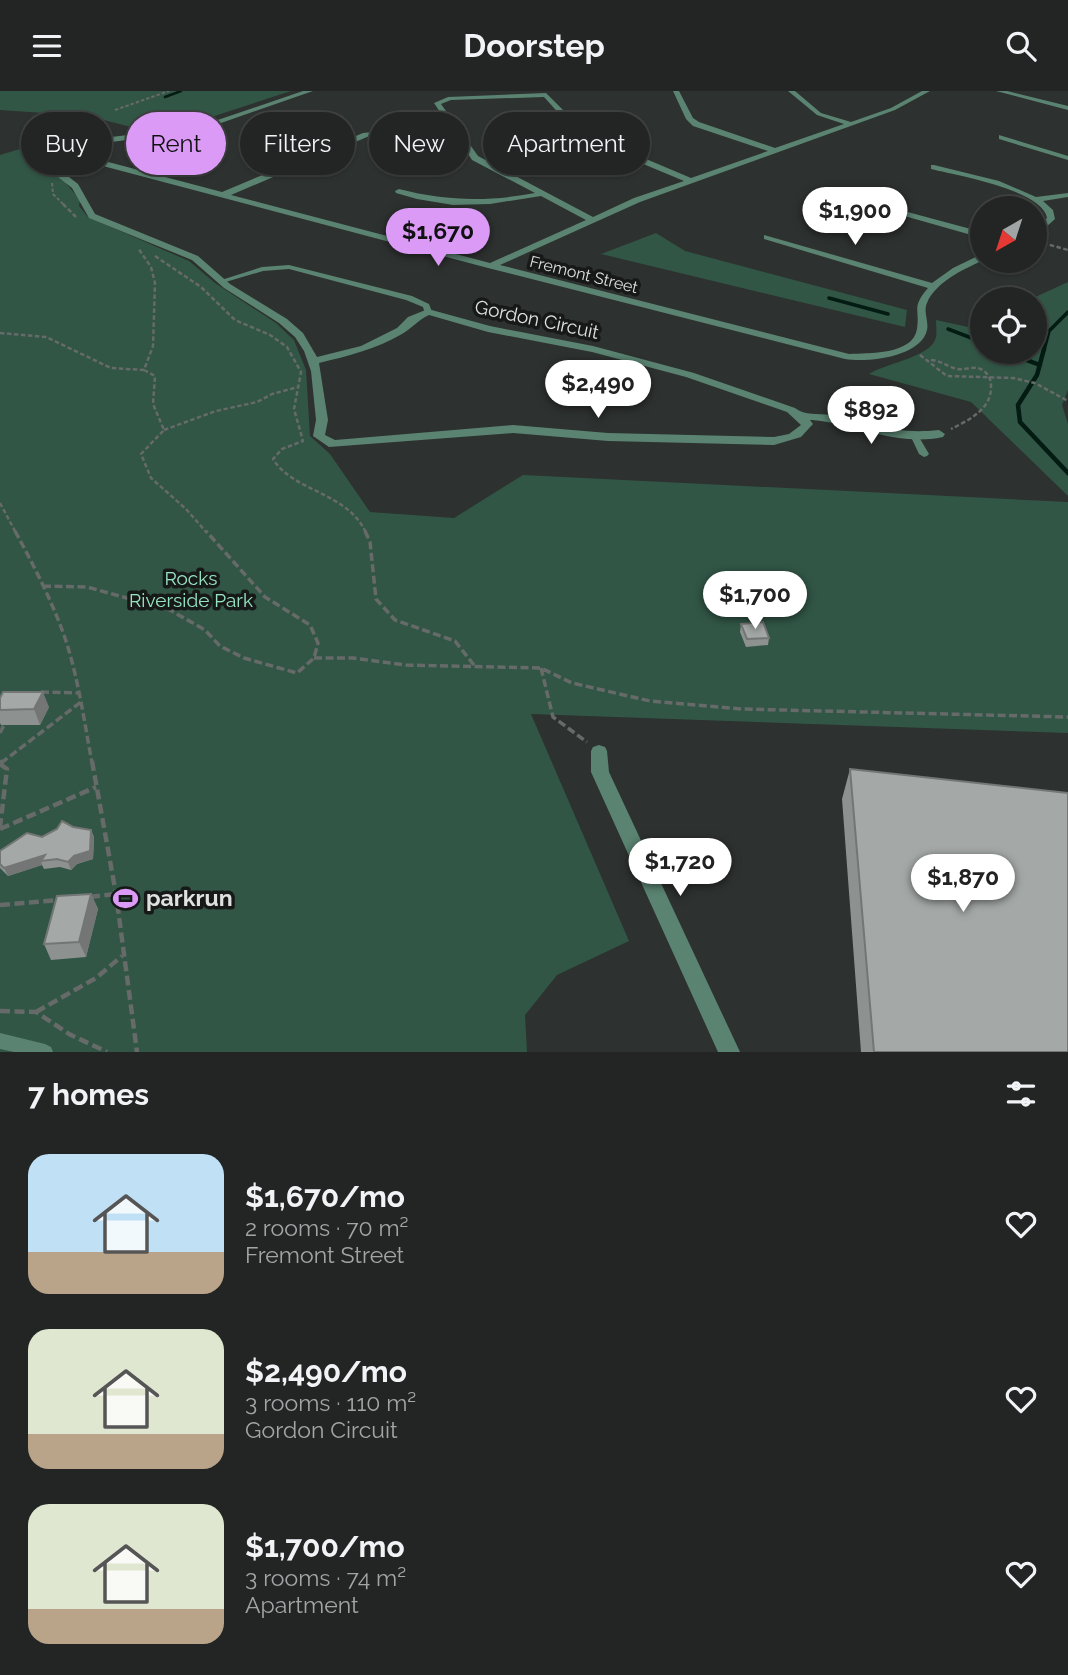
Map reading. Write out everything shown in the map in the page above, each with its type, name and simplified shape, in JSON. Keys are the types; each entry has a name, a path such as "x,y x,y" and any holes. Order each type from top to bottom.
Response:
{"street":[{"path":"112,142 201,128 310,91"},
{"path":"676,91 690,119 696,124 776,151"},
{"path":"791,91 819,114 851,124"},
{"path":"491,266 591,219 902,105 927,91"},
{"path":"999,91 1068,109"},
{"path":"443,112 437,103 441,100 546,95 584,136 691,181"},
{"path":"223,195 369,135"},
{"path":"1002,137 1068,158"},
{"path":"469,150 475,159 591,219"},
{"name":"Fremont Street","path":"112,163 223,195 816,350 849,357 880,355 905,348"},
{"path":"934,167 1031,196"},
{"path":"66,175 82,194 87,212 92,216 195,258 222,281 299,335 314,361 322,421 319,436 334,444 513,429 608,437 774,441 803,432 807,424 801,417"},
{"path":"399,191 412,196 468,203 498,202 545,193"},
{"path":"1047,197 1068,195"},
{"path":"851,198 970,232"},
{"path":"767,237 935,287"},
{"path":"905,348 917,340 922,331 920,308 935,287 970,262"},
{"path":"314,361 365,348 401,330 412,319 428,312"},
{"name":"Gordon Circuit","path":"428,312 488,329 593,349 690,375 791,410 801,417"},
{"path":"801,417 818,415 889,434 939,434"},
{"path":"599,751 600,772 729,1052"}],"lane":[{"path":"222,281 262,269 289,267 409,298 426,306 428,312"},
{"path":"915,436 924,454"},
{"path":"0,1041 45,1052"}],"path":[{"path":"115,110 121,105 156,98 169,91"},
{"path":"52,177 53,194 77,217"},
{"path":"1047,244 1068,250"},
{"path":"144,370 156,343 152,324 157,289 149,263 135,245 201,287 235,320 270,335 287,347 301,372 294,409 303,441 282,449 273,459 281,472 328,495 361,522 370,542 376,599 395,620 455,641 474,665"},
{"path":"0,333 46,337 111,368 144,370 155,376 153,404 164,430"},
{"path":"905,348 933,362"},
{"path":"939,434 968,421 985,405 991,392 990,377 982,368 974,365 959,370 942,361 930,359 933,362 930,364 947,376 990,377 1025,380 1068,401"},
{"path":"43,586 87,587 170,610 205,630 220,646 244,658 297,673 314,658 318,643 310,625 265,597 187,509 151,478 141,454 164,430 216,411 257,402 272,394 298,387"},
{"path":"0,503 43,586 64,635 79,693 116,894 137,1052"},
{"path":"314,658 353,658 406,665 541,668 572,683 650,701 755,709 1068,717"},
{"path":"541,668 553,717 599,751"},
{"path":"32,692 79,693"},
{"path":"0,828 7,769 0,764 81,702"},
{"path":"41,723 53,723"},
{"path":"0,733 4,725"},
{"path":"0,828 96,787"},
{"path":"77,898 116,894"},
{"path":"0,905 64,899"},
{"path":"0,1011 36,1012 96,978 123,955"},
{"path":"36,1012 69,1034 107,1052"}],"green space":[{"path":"0,91 291,91 226,112 126,112 126,126 112,122 112,112 0,110"},
{"name":"Rocks Riverside Park","path":"21,149 21,175 58,175 80,200 79,206 88,217 189,261 215,283 276,323 294,340 306,370 310,436 330,454 370,512 454,518 523,475 1068,502 1068,733 531,714 629,941 557,975 525,1015 527,1052 0,1052 0,155"},
{"path":"656,233 685,251 907,310 905,327 601,254"},
{"path":"1068,282 1068,390 1062,405 1068,424 1068,496 971,402 869,374 926,350 936,337 936,320 970,327 970,364 1047,364 1047,292"}],"building":[{"path":"763,622 769,638 747,639 741,624"},
{"path":"3,692 43,692 34,709 0,710"},
{"path":"850,769 1068,793 1068,1052 874,1052"},
{"path":"62,821 73,827 91,830 90,851 74,856 68,862 57,859 41,861 45,855 4,868 0,864 0,851 27,833 42,837 57,829"},
{"path":"91,894 79,942 44,944 57,896"}],"waterway":[{"path":"165,97 181,91"},
{"path":"829,298 888,314"},
{"path":"1047,339 1049,331 1068,312"},
{"path":"948,329 970,337"},
{"path":"1040,365 1037,375 1018,405 1020,422 1068,473"}],"place":[{"name":"parkrun","path":"126,898"}]}
